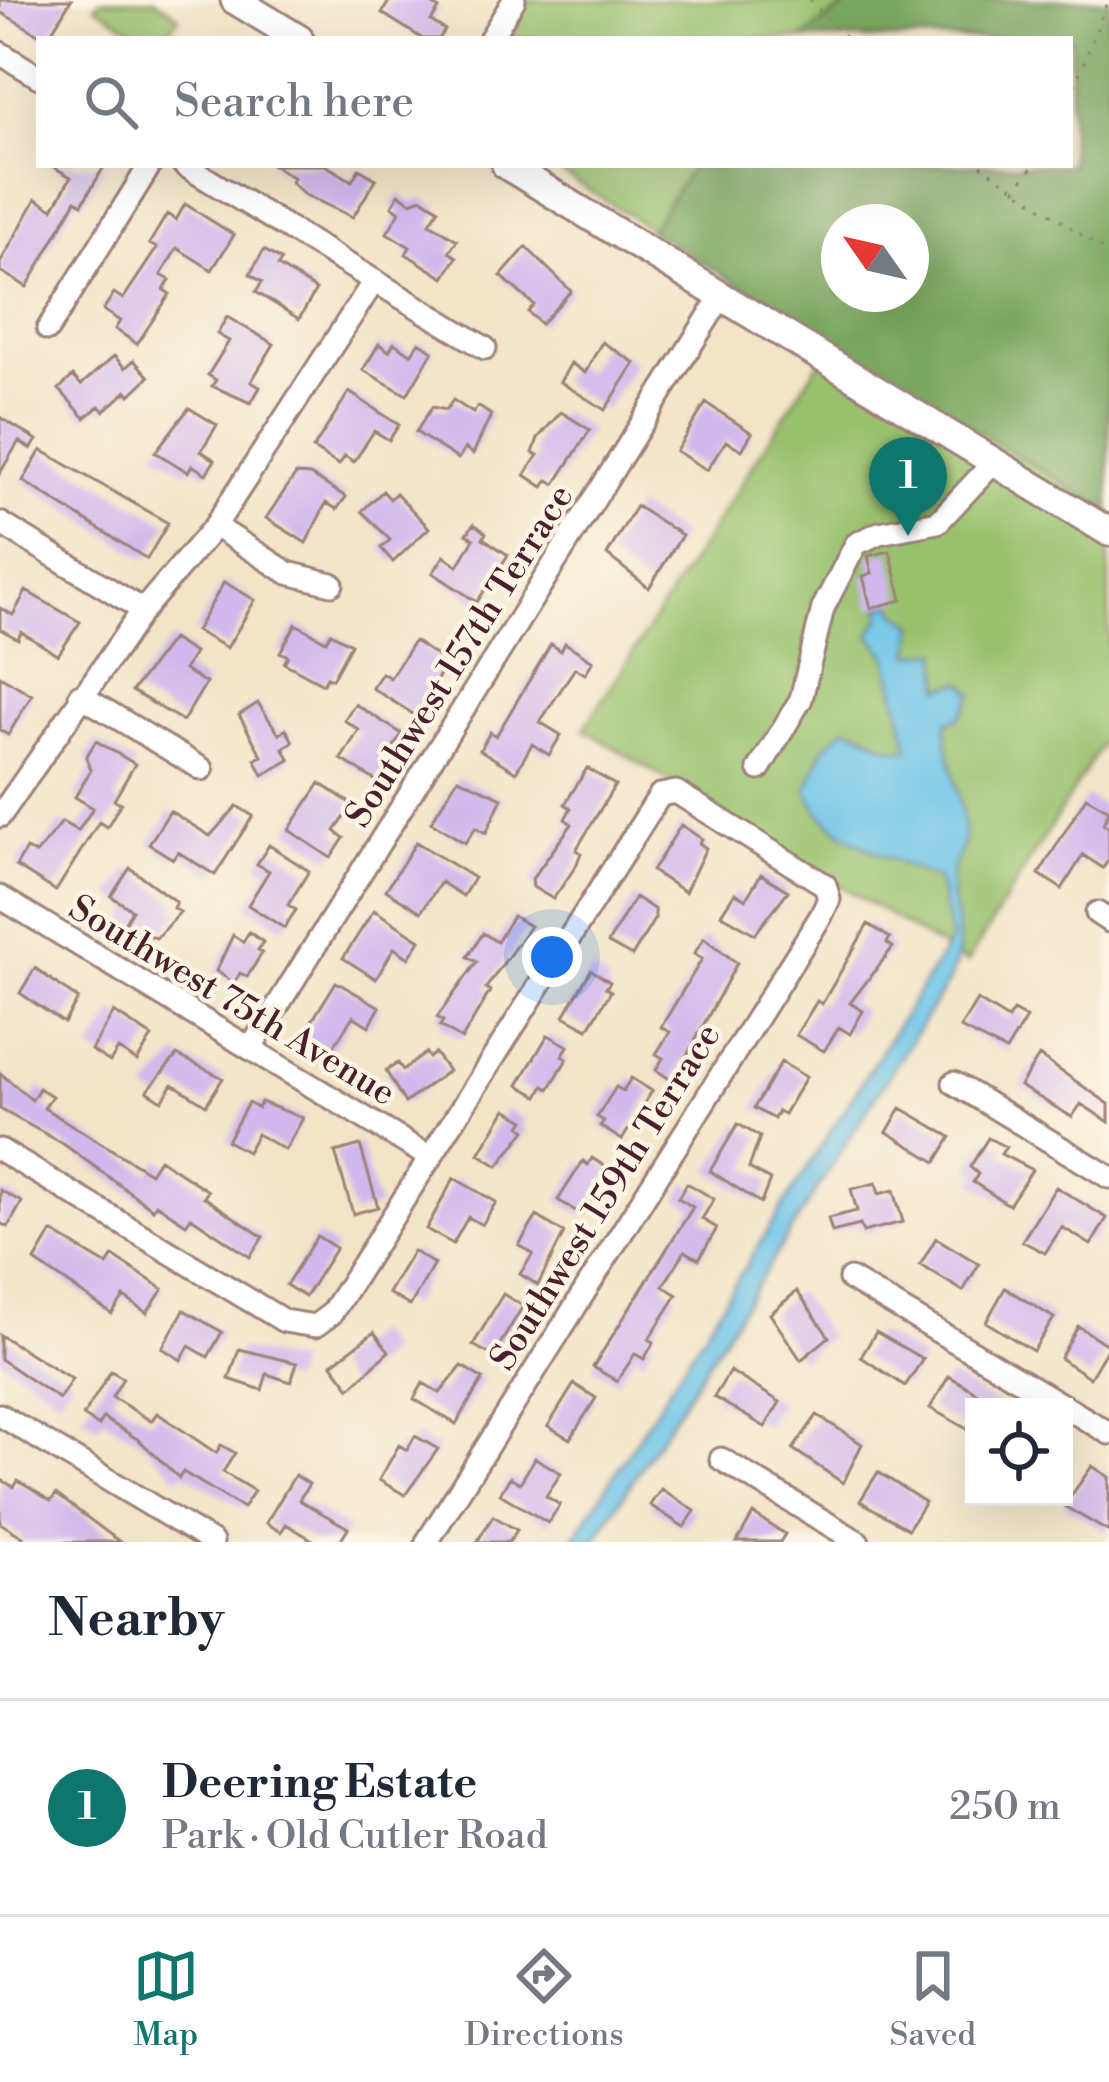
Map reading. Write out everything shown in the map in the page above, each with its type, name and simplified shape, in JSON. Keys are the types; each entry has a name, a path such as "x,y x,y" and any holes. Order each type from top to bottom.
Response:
{"main road":[{"path":"235,0 294,36"},
{"path":"511,168 1109,532"}],"street":[{"path":"492,36 514,0"},
{"path":"0,53 36,75"},
{"path":"48,329 148,168"},
{"path":"189,168 485,348"},
{"path":"0,816 10,777 215,526 374,280"},
{"name":"Southwest 157th Terrace","path":"250,1048 722,297"},
{"path":"759,769 801,699 823,608 856,544 879,533 938,522 994,462"},
{"path":"0,524 143,610"},
{"path":"215,526 288,573 332,584"},
{"path":"80,695 202,769"},
{"name":"Southwest 159th Terrace","path":"427,1542 824,911 829,895 825,885 676,792 663,793 431,1158"},
{"name":"Southwest 75th Avenue","path":"0,897 431,1158"},
{"path":"954,1083 1109,1177"},
{"path":"0,1150 287,1323 315,1326 331,1314 431,1158"},
{"path":"850,1280 1109,1433"},
{"path":"0,1414 212,1542"},
{"path":"721,1459 858,1542"}],"path":[{"path":"810,0 845,36"},
{"path":"1073,90 1108,0"},
{"path":"985,168 1109,254"},
{"path":"1014,192 1032,168"}],"green space":[{"path":"99,0 154,0 179,16 166,36 143,36 95,6"},
{"path":"527,0 1109,0 1109,732 967,963 584,729 831,343 554,168 1073,168 1073,36 504,36"},
{"path":"854,0 1109,0 1109,511 649,230 691,168 1073,168 1073,36 805,36"}],"water":[{"path":"894,604 896,612 915,624 911,654 939,652 941,688 963,682 973,694 961,716 947,722 964,833 951,877 959,937 956,963 594,1542 572,1542 951,940 938,880 843,833 815,805 807,788 824,748 845,728 891,748 909,748 887,655 870,635 882,616 881,607"}],"building":[{"path":"0,0 71,0 49,36 0,12"},
{"path":"390,0 426,0 439,9 431,21 445,30 441,36 418,36 382,13"},
{"path":"55,168 103,168 82,204 76,200 27,287 0,271 0,263 36,199 53,209 71,177"},
{"path":"277,168 330,168 352,181 359,169 376,179 353,217 303,194 291,182 294,178"},
{"path":"399,194 411,202 422,198 439,209 430,223 457,240 449,252 457,257 444,278 406,254 410,247 387,233 400,212 392,206"},
{"path":"185,204 234,235 212,270 177,248 161,275 170,280 164,290 170,294 137,344 115,329 120,321 103,310 114,293 123,299 157,248 149,244 167,214 176,220"},
{"path":"526,247 571,291 541,324 528,312 534,305 501,276"},
{"path":"264,250 281,260 278,266 316,290 299,319 256,292 262,282 250,274"},
{"path":"227,317 274,344 251,382 260,387 251,403 212,386 216,380 208,375 229,341 217,334"},
{"path":"419,342 433,351 407,395 363,370 379,344 389,351 394,343 411,354"},
{"path":"602,342 635,363 605,410 560,382 571,363 585,373"},
{"path":"114,356 125,368 134,360 149,377 130,395 127,391 104,411 99,406 85,418 59,389 73,376 81,385"},
{"path":"349,392 399,425 389,440 374,431 354,462 345,456 339,465 313,449"},
{"path":"453,400 473,413 478,406 491,415 473,454 465,448 458,459 416,432 432,407 446,410"},
{"path":"706,403 752,433 742,450 726,441 707,470 676,451"},
{"path":"189,408 217,425 201,451 215,460 206,474 192,465 188,472 155,452"},
{"path":"561,412 590,430 555,484 548,480 543,487 525,475 538,455 533,453 538,438"},
{"path":"0,417 37,440 31,449 19,441 0,473"},
{"path":"41,450 168,523 147,559 23,481"},
{"path":"296,474 310,475 346,497 337,509 326,503 306,543 266,518"},
{"path":"383,491 390,499 396,493 429,528 393,562 381,548 390,540 362,511"},
{"path":"636,506 682,535 649,588 607,555"},
{"path":"474,524 486,533 483,538 508,555 477,602 433,573 444,556 458,566 474,539 467,534"},
{"path":"890,551 902,600 871,608 863,576 872,573 868,556"},
{"path":"224,582 255,600 227,648 196,631"},
{"path":"26,591 80,622 58,655 21,632 18,639 0,629 0,608 13,615"},
{"path":"296,624 326,641 331,633 351,644 332,679 327,677 323,684 284,663 288,656 280,652"},
{"path":"172,639 194,653 184,670 206,683 183,721 132,691"},
{"path":"414,641 446,662 418,717 372,688 382,673 390,678"},
{"path":"565,643 593,661 585,674 575,668 540,722 561,735 549,755 532,744 516,772 480,750 490,732 496,736 551,644 561,651"},
{"path":"0,676 32,695 8,735 0,730"},
{"path":"258,703 279,734 286,729 293,742 283,748 290,760 263,775 255,759 262,756 239,715"},
{"path":"355,704 402,734 382,765 387,768 378,782 341,759 359,730 344,720"},
{"path":"96,741 135,764 114,800 121,803 107,827 99,822 56,891 16,866 26,849 36,854 62,822 78,831 93,808 75,797 91,770 86,757"},
{"path":"587,768 615,785 576,850 581,853 576,866 553,899 533,887 532,879 572,824 565,819 571,808 565,804"},
{"path":"458,778 502,798 486,833 476,827 465,843 431,822"},
{"path":"320,783 353,805 335,831 344,838 331,858 289,830"},
{"path":"1086,797 1109,810 1103,824 1109,827 1109,859 1103,868 1083,855 1062,889 1039,874"},
{"path":"237,806 253,816 215,875 178,852 173,859 149,844 170,811 210,836"},
{"path":"681,825 702,839 699,843 706,848 685,892 652,871"},
{"path":"416,842 474,878 463,896 441,882 421,912 386,890"},
{"path":"269,845 309,871 288,905 296,910 284,928 248,905 269,871 257,864"},
{"path":"130,868 176,902 173,908 180,912 156,938 123,925 132,910 111,896"},
{"path":"761,874 788,891 755,934 721,914 735,893 746,899"},
{"path":"635,897 655,910 655,918 632,956 608,943"},
{"path":"374,910 420,940 409,958 394,948 376,979 343,958"},
{"path":"513,916 530,926 486,988 490,991 462,1039 440,1026 443,1021 437,1017 477,962 468,957 483,933 497,942"},
{"path":"868,924 890,938 887,943 893,947 850,1003 863,1011 850,1034 839,1027 824,1051 796,1035 817,1001 822,1004"},
{"path":"249,932 263,942 258,950 262,953 247,977 240,973 234,983 216,971 233,935 243,942"},
{"path":"704,938 737,963 673,1081 656,1070 663,1058 656,1054 670,1032 661,1027 702,959 694,954"},
{"path":"35,968 78,999 64,1023 20,993"},
{"path":"591,970 610,982 606,988 611,991 588,1029 564,1016"},
{"path":"336,982 380,1007 369,1026 353,1016 327,1057 300,1040"},
{"path":"977,1000 1008,1019 1013,1011 1026,1018 1006,1051 960,1028"},
{"path":"114,1012 152,1037 137,1061 118,1049 110,1062 91,1050"},
{"path":"548,1035 568,1046 562,1056 567,1059 549,1089 544,1086 538,1096 518,1085"},
{"path":"426,1053 429,1058 435,1053 448,1071 405,1103 386,1071 398,1063 403,1070"},
{"path":"177,1055 223,1078 206,1105 173,1084 162,1101 147,1091"},
{"path":"1039,1056 1109,1104 1109,1122 1081,1104 1072,1117 1020,1086"},
{"path":"781,1062 806,1077 784,1114 778,1111 774,1119 754,1108"},
{"path":"0,1073 32,1100 39,1088 52,1096 44,1108 150,1173 159,1159 208,1191 204,1197 263,1237 250,1257 191,1217 186,1224 156,1204 153,1209 62,1143 0,1109"},
{"path":"631,1078 652,1091 622,1140 600,1126 604,1121 597,1117 616,1087 623,1091"},
{"path":"261,1102 303,1118 285,1150 257,1134 247,1152 227,1141 248,1103 258,1108"},
{"path":"901,1108 951,1137 936,1162 887,1132"},
{"path":"506,1109 525,1120 521,1126 526,1130 498,1166 479,1154"},
{"path":"738,1124 760,1137 749,1168 770,1180 761,1203 710,1171"},
{"path":"988,1138 1006,1147 1001,1154 1032,1170 1009,1205 973,1182 978,1174 970,1167"},
{"path":"360,1145 378,1207 353,1214 335,1152"},
{"path":"592,1158 611,1170 582,1215 558,1200 583,1161 588,1165"},
{"path":"454,1178 496,1202 482,1225 468,1217 453,1244 426,1229"},
{"path":"687,1183 714,1199 702,1219 717,1228 699,1259 685,1251 663,1286 677,1295 649,1339 654,1342 644,1359 635,1354 617,1381 593,1367 693,1207 678,1198"},
{"path":"876,1183 879,1194 894,1190 903,1222 863,1232 860,1225 832,1232 828,1218 857,1211 851,1189"},
{"path":"1056,1187 1107,1218 1091,1245 1062,1227 1045,1253 1022,1241"},
{"path":"0,1190 22,1202 8,1227 0,1223"},
{"path":"537,1216 564,1233 538,1285 520,1274 533,1254 519,1245"},
{"path":"52,1232 107,1265 113,1256 163,1289 147,1313 124,1297 112,1314 35,1261"},
{"path":"317,1236 336,1248 305,1297 286,1285"},
{"path":"936,1238 979,1264 963,1291 920,1265"},
{"path":"413,1251 434,1264 410,1306 388,1293"},
{"path":"1005,1288 1054,1318 1033,1351 986,1322"},
{"path":"797,1291 829,1337 801,1360 770,1314"},
{"path":"503,1294 523,1306 493,1356 473,1345"},
{"path":"184,1310 222,1332 208,1357 189,1346 181,1360 162,1348"},
{"path":"1078,1326 1109,1346 1090,1378 1060,1358"},
{"path":"374,1332 389,1351 350,1388 332,1364"},
{"path":"876,1332 923,1359 905,1386 861,1357"},
{"path":"0,1335 72,1379 59,1399 0,1359"},
{"path":"239,1349 297,1363 291,1382 267,1374 262,1390 229,1379"},
{"path":"462,1366 483,1379 456,1424 414,1399 423,1383 440,1393"},
{"path":"111,1371 123,1378 112,1397 151,1421 157,1413 216,1453 221,1445 235,1453 223,1472 254,1491 243,1508 183,1472 179,1478 139,1440 103,1418 99,1426 83,1416"},
{"path":"730,1371 780,1402 765,1427 714,1397"},
{"path":"949,1376 986,1398 965,1398 965,1428 930,1408"},
{"path":"574,1384 596,1398 570,1439 548,1426"},
{"path":"817,1415 862,1444 843,1483 793,1449"},
{"path":"415,1436 438,1449 405,1495 379,1480 399,1445 407,1450"},
{"path":"535,1458 561,1473 546,1496 560,1505 548,1523 500,1494 510,1477 520,1483"},
{"path":"1092,1466 1109,1477 1109,1532 1064,1506 1073,1506 1073,1493"},
{"path":"878,1472 925,1502 908,1529 860,1501"},
{"path":"295,1475 309,1484 299,1500 348,1528 339,1542 316,1542 286,1524 281,1532 266,1523"},
{"path":"0,1479 14,1487 18,1481 51,1501 56,1494 120,1542 20,1542 23,1537 0,1523"},
{"path":"661,1489 695,1511 684,1527 650,1505"},
{"path":"753,1514 785,1534 780,1542 737,1542"},
{"path":"493,1516 517,1530 509,1542 477,1542"}],"place":[{"name":"Deering Estate","path":"908,536"}]}
